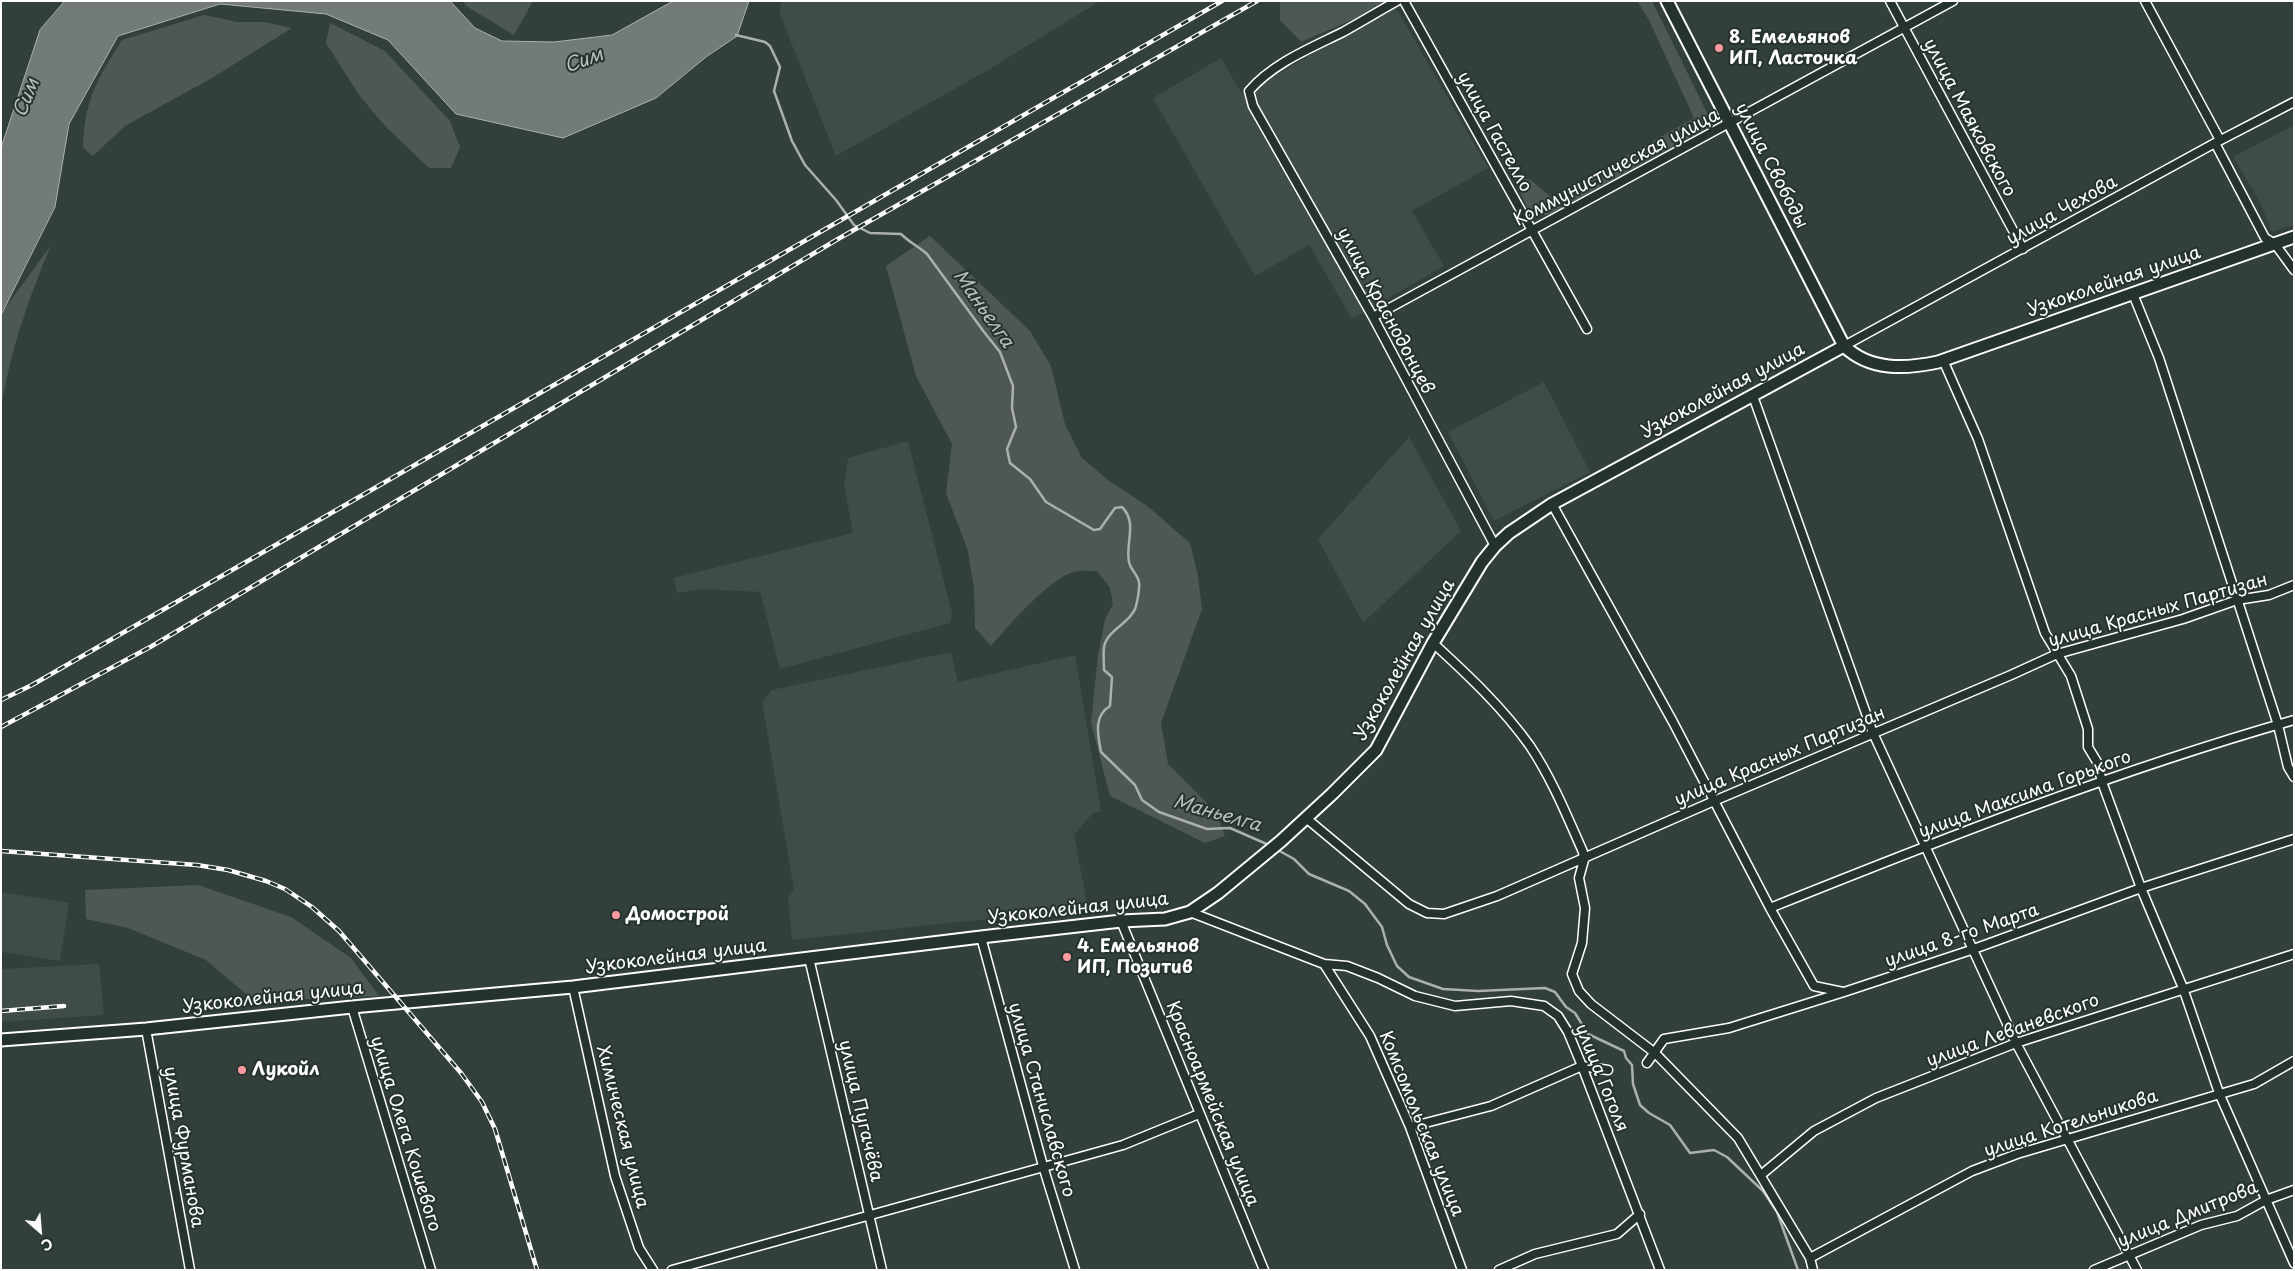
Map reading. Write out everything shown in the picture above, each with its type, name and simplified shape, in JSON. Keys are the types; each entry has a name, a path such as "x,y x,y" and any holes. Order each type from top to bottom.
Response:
{"street":[{"name":"улица Краснодонцев","path":"1397,1 1284,63 1257,81 1249,91 1253,106 1373,317 1495,546"},
{"name":"улица Гастелло","path":"1404,1 1587,329"},
{"name":"улица Свободы","path":"1667,1 1844,346"},
{"name":"улица Маяковского","path":"1890,1 2023,249"},
{"name":"Коммунистическая улица","path":"1373,317 1953,1"},
{"path":"2146,1 2218,141 2265,238 2275,244 2294,270"},
{"name":"улица Чехова","path":"1844,346 2218,141 2294,102"},
{"name":"Узкоколейная улица","path":"1,1040 146,1029 352,1007 573,987 980,937 1121,921 1165,919 1190,912 1218,893 1281,840 1376,750 1433,643 1482,562 1495,546 1524,522 1552,504 1844,346 1853,354 1866,361 1889,367 1912,367 1943,360 2294,237"},
{"path":"2133,294 2159,358 2278,725 2288,767 2294,777"},
{"path":"1943,360 1978,439 2045,633 2070,676 2088,730 2088,747 2097,762 2102,782 2182,988 2218,1093 2294,1264"},
{"path":"1753,396 1873,733 1926,846 1971,950 2016,1043 2138,1270"},
{"path":"1552,504 1673,722 1770,908 1814,986 1844,992"},
{"name":"улица Красных Партизан","path":"1306,818 1409,904 1427,913 1444,914 1459,911 1584,860 1714,801 2057,654 2183,620 2237,600 2269,595 2294,585"},
{"path":"1433,643 1481,687 1530,746 1556,792 1583,852 1584,860 1579,878 1585,908 1582,943 1572,974 1579,991 1591,1004 1654,1054 1738,1138 1810,1258 1813,1270"},
{"name":"улица Максима Горького","path":"1770,908 1926,846 2102,782 2294,720"},
{"name":"улица 8-го Марта","path":"1647,1063 1664,1039 1729,1028 1844,992 1971,950 2142,888 2294,839"},
{"path":"1190,912 1324,964"},
{"name":"Красноармейская улица","path":"1121,921 1264,1270"},
{"name":"улица Станиславского","path":"980,937 1043,1166 1075,1270"},
{"name":"улица Леваневского","path":"1761,1175 1814,1131 1876,1098 2016,1043 2182,988 2294,954"},
{"name":"улица Пугачёва","path":"809,958 882,1270"},
{"name":"улица Гоголя","path":"1324,964 1347,966 1378,978 1415,996 1455,1006 1510,1001 1544,1006 1558,1016 1568,1032 1582,1066 1660,1270"},
{"name":"Комсомольская улица","path":"1324,964 1370,1036 1410,1127 1462,1270"},
{"name":"Химическая улица","path":"573,987 615,1176 639,1248 652,1270"},
{"name":"улица Олега Кошевого","path":"352,1007 431,1270"},
{"name":"улица Фурманова","path":"146,1029 190,1270"},
{"name":"улица Котельникова","path":"1810,1258 1972,1171 2017,1154 2218,1093 2254,1084 2294,1061"},
{"path":"1410,1127 1491,1106 1582,1066 1608,1070"},
{"path":"672,1270 1123,1145 1200,1114"},
{"name":"улица Дмитрова","path":"2094,1270 2201,1225 2237,1216 2266,1200 2294,1190"},
{"path":"1499,1270 1535,1254 1617,1234 1640,1214"}],"shaded area":[{"path":"463,1 533,1 514,35 466,6"},
{"path":"781,1 1100,1 988,70 836,156 780,14"},
{"path":"1280,1 1385,1 1354,19 1301,42 1280,20"},
{"path":"1637,1 1652,1 1713,125 1549,215 1531,216 1513,176 1531,180 1552,198 1694,118 1649,20"},
{"path":"1395,6 1488,168 1412,211 1444,266 1352,319 1309,245 1255,276 1153,98 1221,58 1242,94"},
{"path":"204,15 238,22 265,22 292,28 212,78 125,126 93,156 83,148 89,103 105,67 122,40"},
{"path":"330,23 385,51 450,121 460,147 451,168 429,168 385,126 359,95 326,43"},
{"path":"2294,125 2294,225 2272,232 2259,200 2233,157"},
{"path":"930,236 1030,331 1051,366 1065,424 1082,458 1108,480 1146,505 1190,543 1198,576 1202,609 1161,723 1168,764 1216,812 1225,836 1205,843 1110,796 1091,723 1098,655 1105,619 1113,604 1110,588 1097,571 1074,572 1053,583 1007,627 991,646 975,628 974,589 968,551 946,493 952,444 916,376 886,266"},
{"path":"51,245 21,326 9,367 1,409 1,314"},
{"path":"1544,382 1590,472 1494,521 1448,432"},
{"path":"1409,437 1461,531 1363,623 1318,539"},
{"path":"908,441 952,613 950,623 780,669 760,592 701,589 677,593 674,578 853,533 844,485 848,458"},
{"path":"951,652 958,682 1075,655 1101,811 1093,813 1074,835 1088,908 792,940 788,896 794,890 762,701 772,690"},
{"path":"198,885 291,917 351,958 379,996 254,1001 206,960 128,928 86,919 85,890"},
{"path":"1,892 69,903 60,961 1,952"},
{"path":"99,964 104,1015 1,1022 1,969"}],"water":[{"name":"Сим","path":"65,1 450,1 475,28 502,41 554,42 612,35 673,1 749,1 737,36 706,57 656,98 563,138 456,114 388,40 326,14 220,4 118,36 69,124 55,207 1,315 1,148 40,30"}],"waterway":[{"name":"Маньелга","path":"736,35 765,42 770,46 780,67 774,91 792,141 805,165 836,200 854,225 870,233 901,234 927,254 1000,352 1013,386 1012,408 1016,427 1007,449 1010,463 1030,479 1046,502 1094,530 1100,529 1115,508 1122,507 1127,513 1130,526 1129,562 1138,579 1139,592 1136,607 1132,614 1109,636 1104,647 1104,670 1112,677 1110,706 1101,715 1098,726 1101,752 1135,785 1142,800 1159,812 1207,829 1230,828 1269,845"},
{"name":"Маньелга","path":"1276,849 1294,859 1309,874 1349,891 1365,904 1382,927 1387,945 1397,966 1409,977 1443,989 1478,991 1545,988 1555,992 1566,1007 1575,1013 1588,1034 1624,1051 1626,1058 1632,1065 1633,1084 1640,1105 1649,1113 1670,1125 1690,1153 1714,1150 1727,1157 1763,1191 1777,1212 1798,1270"}],"railway":[{"path":"1,700 32,685 1222,1"},
{"path":"1,727 152,646 838,239 1257,1"},
{"path":"1,851 197,865 228,870 266,881 285,889 312,907 339,931 461,1073 482,1102 495,1129 537,1270"},
{"path":"1,1011 64,1006"}],"place":[{"name":"8. Емельянов ИП, Ласточка","path":"1719,48"},
{"name":"Домострой","path":"616,915"},
{"name":"4. Емельянов ИП, Позитив","path":"1067,957"},
{"name":"Лукойл","path":"242,1070"}]}
